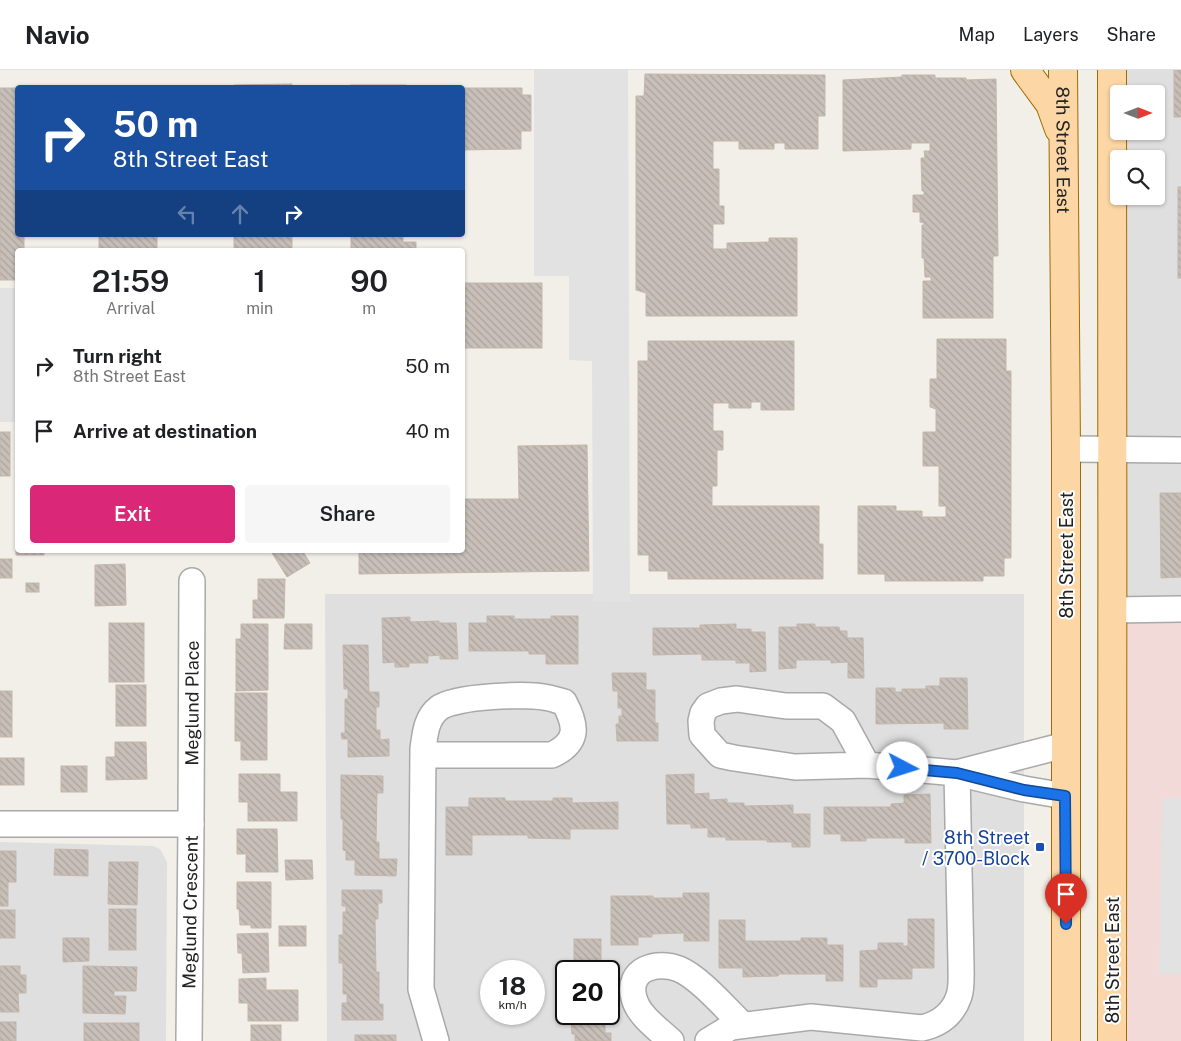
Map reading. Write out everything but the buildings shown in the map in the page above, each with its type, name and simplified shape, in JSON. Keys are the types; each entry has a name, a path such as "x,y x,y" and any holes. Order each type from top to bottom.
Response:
{"main road":[{"path":"1025,70 1050,104 1063,143"},
{"name":"8th Street East","path":"1063,70 1066,449 1066,1041"},
{"name":"8th Street East","path":"1112,70 1114,450 1112,1041"}],"street":[{"path":"1066,449 1181,450"},
{"name":"Meglund Place","path":"191,824 192,581"},
{"path":"1112,610 1181,610"},
{"path":"424,756 552,755 565,749 574,734 572,717 564,702 548,697 504,696 467,700 440,707 430,717 425,729 424,756 421,850 421,989 436,1041"},
{"path":"866,765 843,721 823,706 786,706 737,699 721,701 708,706 700,721 702,735 720,755 795,767 866,765 957,773 1024,790 1065,796"},
{"path":"957,773 1065,745"},
{"path":"708,1041 731,1027 811,1017 922,1028 935,1026 948,1016 960,996 961,972 957,773"},
{"name":"Meglund Crescent","path":"0,824 191,824 189,1041"},
{"path":"671,1041 642,1014 634,998 633,986 637,976 648,966 666,964 692,976 742,1025"}],"shaded area":[{"path":"534,70 628,70 630,601 593,602 592,361 569,360 569,276 534,276"},
{"path":"1112,70 1181,70 1181,609 1112,610 1112,205 1165,205 1165,150 1112,150 1112,140 1165,140 1165,85 1112,85"},
{"path":"0,288 15,288 15,422 0,422"},
{"path":"325,594 1024,594 1024,1041 327,1041"},
{"path":"1181,609 1181,1041 1112,1041 1112,610"},
{"path":"1162,798 1181,798 1181,974 1159,974"},
{"path":"0,842 153,846 160,849 167,862 166,1041 0,1041"}],"place":[{"name":"8th Street / 3700-Block","path":"1040,847"}],"route":[{"path":"903,768 957,773 1024,790 1065,796 1066,924"}]}
